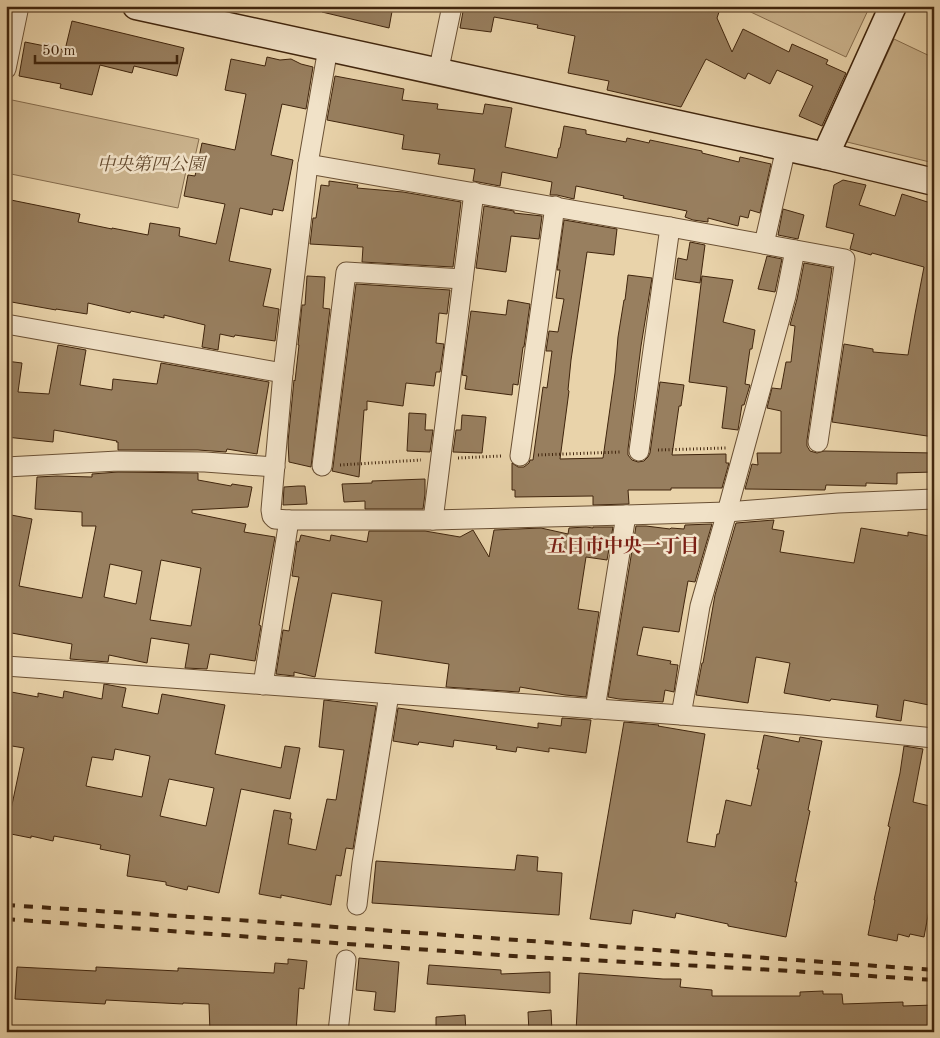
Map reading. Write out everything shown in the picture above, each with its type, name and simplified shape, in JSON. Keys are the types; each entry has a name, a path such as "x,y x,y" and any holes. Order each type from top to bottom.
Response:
{"street":[{"path":"6,69 18,6"},
{"path":"136,6 826,156 934,182"},
{"path":"438,73 452,6"},
{"path":"826,156 893,6"},
{"path":"328,48 308,164 284,372 271,510 274,519 433,520 727,512 934,499"},
{"path":"764,244 786,148"},
{"path":"308,164 555,206 845,260 818,442"},
{"path":"433,520 474,192"},
{"path":"520,456 555,206"},
{"path":"640,451 670,227"},
{"path":"680,715 700,606 786,296 795,250"},
{"path":"322,466 346,272 463,279"},
{"path":"6,324 284,372"},
{"path":"6,467 118,462 205,462 275,467"},
{"path":"595,710 626,515"},
{"path":"263,685 289,520"},
{"path":"6,666 680,715 934,738"},
{"path":"357,905 389,694"},
{"path":"338,1032 346,960"}],"green space":[{"path":"738,6 870,6 846,57"},
{"path":"894,39 934,58 934,163 847,142"},
{"name":"中央第四公園","path":"12,100 199,139 192,172 186,171 178,208 6,173 6,128"}],"building":[{"path":"323,6 393,6 389,28 322,12"},
{"path":"464,6 721,6 717,18 732,52 743,29 789,52 792,44 828,60 826,64 846,73 822,126 799,116 813,86 777,70 770,84 748,73 745,79 706,59 681,107 607,90 609,81 568,73 575,36 537,28 538,25 494,17 491,32 460,28"},
{"path":"72,21 184,48 177,76 134,66 132,73 100,65 92,95 60,88 61,84 19,76 25,42 65,50"},
{"path":"267,57 280,60 291,59 313,67 306,109 282,104 271,155 293,160 283,211 273,209 272,215 240,208 229,261 271,269 263,306 279,309 275,341 220,334 218,350 202,347 205,325 164,315 164,318 131,311 130,313 88,303 87,314 6,301 6,199 80,214 78,222 148,235 150,223 180,228 179,236 216,244 225,204 184,196 188,175 195,176 202,143 235,150 246,94 225,90 231,59 265,66"},
{"path":"335,76 404,89 402,100 438,104 437,109 483,114 485,104 512,108 505,147 557,158 564,126 586,130 586,134 626,142 627,138 649,143 650,140 702,151 702,153 739,162 740,157 771,164 760,213 750,210 748,218 740,216 738,226 708,218 708,222 693,220 685,217 687,211 576,186 574,199 550,195 552,182 502,172 500,186 473,181 475,169 438,164 440,154 402,149 404,135 327,120"},
{"path":"843,180 866,185 859,205 895,216 902,194 934,204 934,437 832,422 844,344 873,349 873,352 908,355 924,267 850,249 854,234 826,227 834,185"},
{"path":"329,181 358,185 357,188 403,192 461,202 453,267 362,262 363,247 310,244 313,218 316,218 321,185 329,186"},
{"path":"484,206 514,211 514,213 542,216 539,239 511,236 506,272 476,268"},
{"path":"783,209 804,215 798,239 778,235"},
{"path":"564,220 617,229 614,255 587,252 571,360 560,459 603,458 618,337 628,275 652,278 641,346 628,455 632,460 638,462 644,461 650,453 660,382 684,385 672,455 726,454 726,463 729,463 722,488 628,490 629,504 593,505 593,496 515,497 515,490 512,490 512,463 518,467 524,467 530,460 533,460 543,387 547,388 552,351 546,351 549,331 558,332 564,299 556,298 560,270 557,270"},
{"path":"690,242 705,245 700,283 675,279 678,258 687,260"},
{"path":"767,256 782,259 775,292 758,289"},
{"path":"804,263 832,268 807,440 807,446 810,451 817,453 824,451 934,453 934,472 897,473 897,484 866,483 866,486 826,485 825,490 745,489 752,464 758,465 757,453 781,453 781,411 767,408 772,388 781,389 786,362 791,362 795,326 790,325"},
{"path":"307,276 325,277 323,308 330,309 311,467 289,462 288,442 302,305 305,305"},
{"path":"702,276 733,280 723,322 755,330 745,384 750,385 744,405 742,405 738,430 722,428 727,387 689,382"},
{"path":"356,284 450,290 447,314 439,313 436,343 444,344 440,372 436,372 434,386 406,383 403,406 367,401 367,410 364,410 359,477 332,471"},
{"path":"508,300 530,304 518,385 513,384 512,395 465,389 467,376 462,375 471,311 506,315"},
{"path":"58,345 86,350 80,385 112,390 113,379 157,384 161,363 269,382 257,454 227,449 226,452 118,450 117,441 54,430 53,442 6,437 6,361 22,363 18,392 49,394"},
{"path":"409,413 426,414 425,430 433,430 430,452 407,451"},
{"path":"462,415 486,417 482,453 453,452 456,430 461,430"},
{"path":"118,472 198,473 198,480 231,486 232,484 252,487 248,507 192,510 192,513 246,524 244,532 275,537 259,625 261,626 255,661 210,654 207,669 185,668 189,644 151,638 147,663 109,655 108,662 70,659 72,644 6,632 6,514 32,519 19,586 82,598 96,526 82,526 82,512 35,509 37,477 92,477 92,474","holes":["161,560 201,568 191,626 150,620","110,564 142,571 136,604 104,597"]},
{"path":"425,479 423,509 365,509 365,501 344,502 342,484"},
{"path":"305,486 307,504 283,505 284,487"},
{"path":"774,520 772,529 784,531 780,552 854,563 861,528 908,536 908,532 934,537 934,706 904,700 901,721 876,717 878,705 831,699 830,701 784,693 790,663 756,657 748,703 696,695 715,595 736,523"},
{"path":"712,524 695,582 688,581 679,632 643,627 637,655 671,661 670,664 678,665 674,692 665,690 663,702 608,697 636,526 684,529 685,525"},
{"path":"613,527 607,560 586,557 578,609 599,612 586,697 520,687 519,692 446,687 449,664 375,653 382,601 332,593 315,677 294,672 294,676 276,674 283,630 289,631 299,577 292,576 297,541 299,542 301,535 330,541 331,535 367,542 369,531 425,531 460,537 473,530 489,557 494,530 541,528 568,534 569,528"},
{"path":"104,684 126,688 122,707 158,714 162,694 225,705 215,754 281,768 285,746 300,748 290,799 241,789 219,893 188,886 187,890 166,885 166,882 127,876 130,855 100,849 101,845 54,836 53,841 6,833 24,748 6,745 6,691 38,697 38,693 63,698 64,691 102,699","holes":["115,749 150,756 142,797 86,786 92,757 113,760","169,779 214,788 206,826 160,816"]},
{"path":"324,700 376,706 353,849 346,848 341,876 336,875 331,905 281,895 281,898 259,894 274,810 291,813 290,819 292,819 288,844 316,850 327,799 336,800 344,750 319,747"},
{"path":"398,708 538,728 538,723 561,726 562,718 591,720 586,753 549,748 549,752 517,747 516,752 496,749 497,746 454,740 453,747 419,742 418,745 393,741"},
{"path":"624,722 659,725 705,734 687,842 715,847 726,800 751,806 764,735 799,742 800,737 822,741 786,937 728,926 728,924 676,913 675,918 633,910 631,924 590,919"},
{"path":"904,746 923,749 913,802 934,807 934,883 924,937 910,934 909,937 898,934 897,941 868,935"},
{"path":"517,855 538,857 537,871 562,873 559,915 372,903 376,861 515,870"},
{"path":"359,958 399,962 395,1012 374,1010 376,992 356,990"},
{"path":"288,959 307,961 304,989 299,988 296,1032 210,1032 209,1004 106,1000 105,1004 15,999 17,967 96,971 96,967 178,971 178,968 274,973 275,963 288,964"},
{"path":"429,965 501,970 501,974 550,972 550,993 427,984"},
{"path":"579,973 681,979 680,987 712,990 712,996 800,996 800,992 823,991 823,994 842,994 843,1004 903,1002 903,1006 934,1005 934,1028 861,1032 576,1032"},
{"path":"551,1010 552,1032 529,1032 528,1012"},
{"path":"465,1015 466,1032 436,1032 436,1017"}],"railway":[{"path":"6,905 934,970"},
{"path":"6,919 513,956 934,980"}],"district":[{"name":"五日市中央一丁目","path":"623,547"}]}
